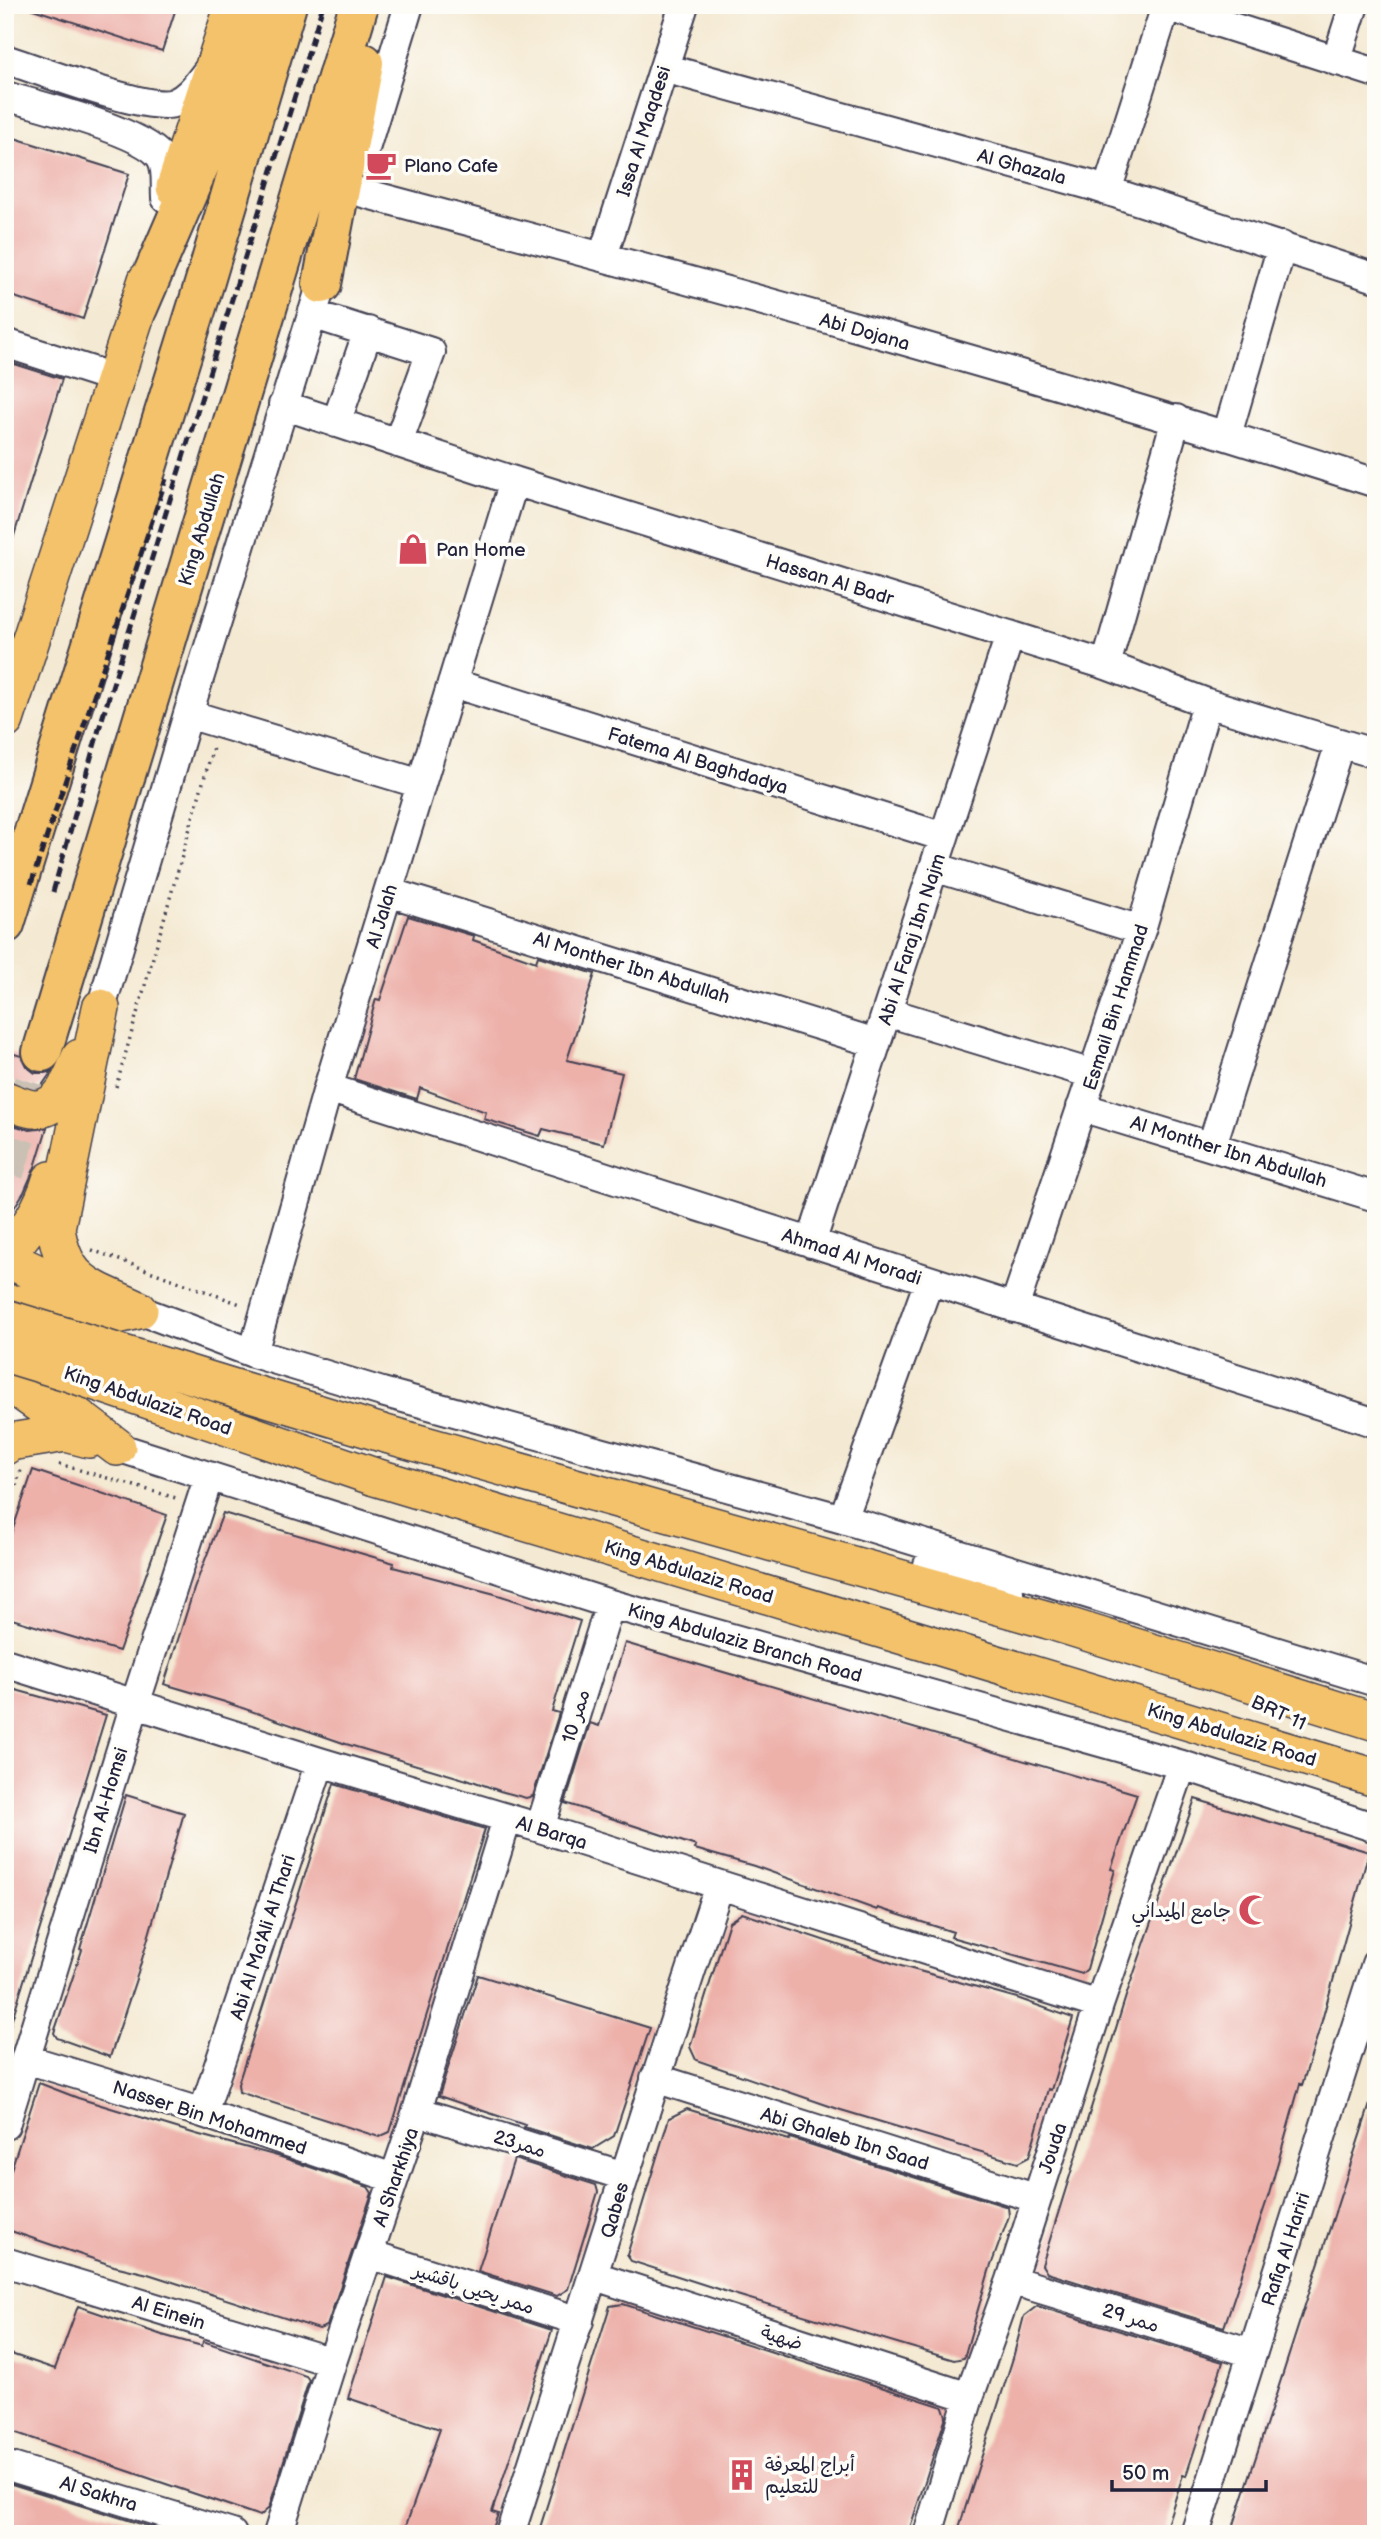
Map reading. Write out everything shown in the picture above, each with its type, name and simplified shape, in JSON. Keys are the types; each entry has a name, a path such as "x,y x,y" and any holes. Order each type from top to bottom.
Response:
{"highway":[{"path":"138,308 269,5"},
{"path":"5,924 287,5"},
{"name":"King Abdullah","path":"42,1052 359,5"},
{"path":"317,299 374,5"}],"main road":[{"path":"5,720 117,379 166,214 234,5"},
{"path":"5,1100 33,1109 52,1105 69,1086 101,1007"},
{"path":"5,1252 24,1233 46,1198 101,1007"},
{"path":"101,1007 55,1228 59,1252 71,1272 84,1283 139,1310"},
{"path":"5,1258 61,1285 139,1310"},
{"path":"5,1305 72,1300 139,1310"},
{"path":"117,1447 74,1415 54,1384 60,1354 87,1322 139,1310"},
{"name":"King Abdulaziz Road","path":"5,1318 382,1433 1048,1620 1187,1665 1376,1721"},
{"name":"King Abdulaziz Road","path":"5,1353 375,1477 1376,1778"},
{"path":"5,1380 68,1426"},
{"path":"5,1405 68,1426 117,1447"},
{"path":"14,1456 10,1442 66,1433 117,1447"},
{"name":"BRT 11","path":"1187,1665 1282,1716 1376,1748"}],"street":[{"path":"101,1007 188,713 409,5"},
{"name":"Issa Al Maqdesi","path":"603,256 684,5"},
{"path":"1336,61 1353,5"},
{"path":"1107,191 1165,6 1376,74"},
{"path":"5,59 90,88 158,105 173,103 188,95 215,61"},
{"name":"Al Ghazala","path":"664,68 1107,191 1376,278"},
{"path":"81,118 90,88"},
{"path":"5,96 81,118 144,143 159,154 165,165 166,214"},
{"name":"Abi Dojana","path":"352,191 603,256 1176,419 1376,483"},
{"path":"1227,435 1282,246"},
{"path":"317,299 368,331 431,352 398,443"},
{"path":"336,423 368,331"},
{"path":"5,342 117,379"},
{"name":"Hassan Al Badr","path":"283,405 514,481 1106,664 1207,703 1376,754"},
{"path":"1106,664 1176,419"},
{"name":"Al Jalah","path":"253,1353 328,1088 514,481"},
{"name":"Abi Al Faraj Ibn Najm","path":"811,1243 1010,635"},
{"name":"Fatema Al Baghdadya","path":"452,683 944,837"},
{"name":"Esmail Bin Hammad","path":"1014,1308 1141,930 1207,703"},
{"path":"188,713 421,784"},
{"path":"1212,1145 1340,743"},
{"path":"934,867 1141,930"},
{"name":"Al Monther Ibn Abdullah","path":"388,892 876,1043"},
{"path":"887,1012 1093,1074"},
{"name":"Ahmad Al Moradi","path":"328,1088 1376,1423"},
{"name":"Al Monther Ibn Abdullah","path":"1081,1107 1376,1197"},
{"path":"843,1519 929,1281"},
{"path":"139,1310 253,1353 382,1392 843,1519 1376,1682"},
{"name":"King Abdulaziz Branch Road","path":"117,1447 610,1604 1182,1765 1376,1828"},
{"name":"Ibn Al-Homsi","path":"5,2125 135,1704 209,1476"},
{"path":"732,1490 779,1519 900,1555 1013,1594 1034,1606 1048,1620"},
{"name":"ممر 10","path":"540,1828 610,1604"},
{"name":"Al Barqa","path":"5,1663 540,1828 1099,2005"},
{"name":"Abi Al Ma'Ali Al Thari","path":"203,2113 320,1762"},
{"name":"Jouda","path":"928,2534 969,2397 1011,2280 1035,2198 1099,2005 1182,1765"},
{"name":"Al Sharkhiya","path":"278,2534 332,2362 417,2111 507,1819"},
{"name":"Qabes","path":"510,2534 719,1886"},
{"name":"Rafiq Al Hariri","path":"1195,2534 1376,1964"},
{"name":"Nasser Bin Mohammed","path":"26,2059 203,2113 393,2178"},
{"name":"Abi Ghaleb Ibn Saad","path":"655,2078 1035,2198"},
{"name":"ممر23","path":"417,2111 624,2176"},
{"name":"ممر يحيى باقشير","path":"369,2254 579,2321"},
{"name":"Al Einein","path":"5,2262 332,2362"},
{"name":"ضهية","path":"594,2276 969,2397"},
{"name":"ممر 29","path":"1011,2280 1252,2353"},
{"name":"Al Sakhra","path":"5,2465 232,2534"}],"path":[{"path":"116,1088 220,723"},
{"path":"86,1248 264,1313"},
{"path":"5,1519 14,1456"},
{"path":"53,1463 200,1505"}],"building":[{"path":"33,5 177,5 162,51 33,9"},
{"path":"5,135 129,174 83,319 5,294"},
{"path":"5,361 62,379 9,552 5,552"},
{"path":"408,916 474,936 473,940 536,962 538,956 595,974 567,1060 622,1073 604,1144 543,1129 540,1136 484,1119 486,1112 420,1088 417,1099 354,1079 376,999 380,1000"},
{"path":"5,1051 21,1056 26,1066 35,1073 52,1071 37,1088 5,1080"},
{"path":"5,1123 30,1130 47,1128 24,1192 5,1222"},
{"path":"33,1470 167,1515 119,1651 5,1617 5,1552"},
{"path":"223,1513 394,1563 393,1567 495,1594 580,1621 552,1711 559,1713 533,1796 526,1798 500,1791 164,1684 194,1589"},
{"path":"625,1643 1137,1794 1111,1869 1115,1870 1087,1969 1082,1974 951,1937 953,1932 878,1908 877,1910 565,1803 590,1723 599,1726"},
{"path":"5,1687 106,1715 9,2029 5,2029"},
{"path":"334,1784 485,1829 390,2132 379,2137 239,2092 238,2084"},
{"path":"126,1795 184,1813 138,1973 110,2057 57,2038 54,2033 82,1950 80,1949"},
{"path":"1195,1799 1369,1852 1319,2031 1302,2085 1300,2084 1269,2194 1224,2327 1047,2273 1042,2265 1126,1996"},
{"path":"742,1913 901,1966 1017,1998 1073,2018 1051,2090 1048,2089 1029,2157 1018,2163 841,2110 696,2060 690,2047 729,1922"},
{"path":"478,1975 650,2028 614,2136 593,2149 439,2096"},
{"path":"39,2083 78,2098 281,2157 368,2187 372,2193 327,2326 319,2329 148,2274 114,2266 5,2229 5,2188"},
{"path":"1372,2098 1376,2098 1376,2534 1231,2534"},
{"path":"687,2109 789,2140 790,2138 1008,2207 1009,2216 989,2271 964,2358 954,2360 631,2261 627,2255 669,2118"},
{"path":"514,2159 596,2185 598,2192 568,2289 557,2296 478,2271"},
{"path":"387,2277 552,2330 492,2512 498,2514 491,2534 403,2534 440,2429 348,2398"},
{"name":"أبراج المعرفة للتعليم","path":"623,2304 943,2407 946,2416 908,2534 538,2534 610,2306"},
{"path":"78,2306 162,2335 202,2346 203,2341 306,2376 309,2380 269,2508 260,2516 5,2429 5,2352 55,2369"},
{"path":"1037,2306 1223,2362 1164,2534 957,2534 1024,2316"},
{"path":"5,2482 167,2532 5,2534"}],"tunnel":[{"path":"5,1173 42,1052"}],"railway":[{"path":"53,892 99,729 323,5"},
{"path":"31,884 166,479"}],"place":[{"name":"Plano Cafe","path":"381,165"},
{"name":"Pan Home","path":"413,549"},
{"name":"جامع الميداني","path":"1254,1910"},
{"name":"أبراج المعرفة للتعليم","path":"742,2475"}]}
